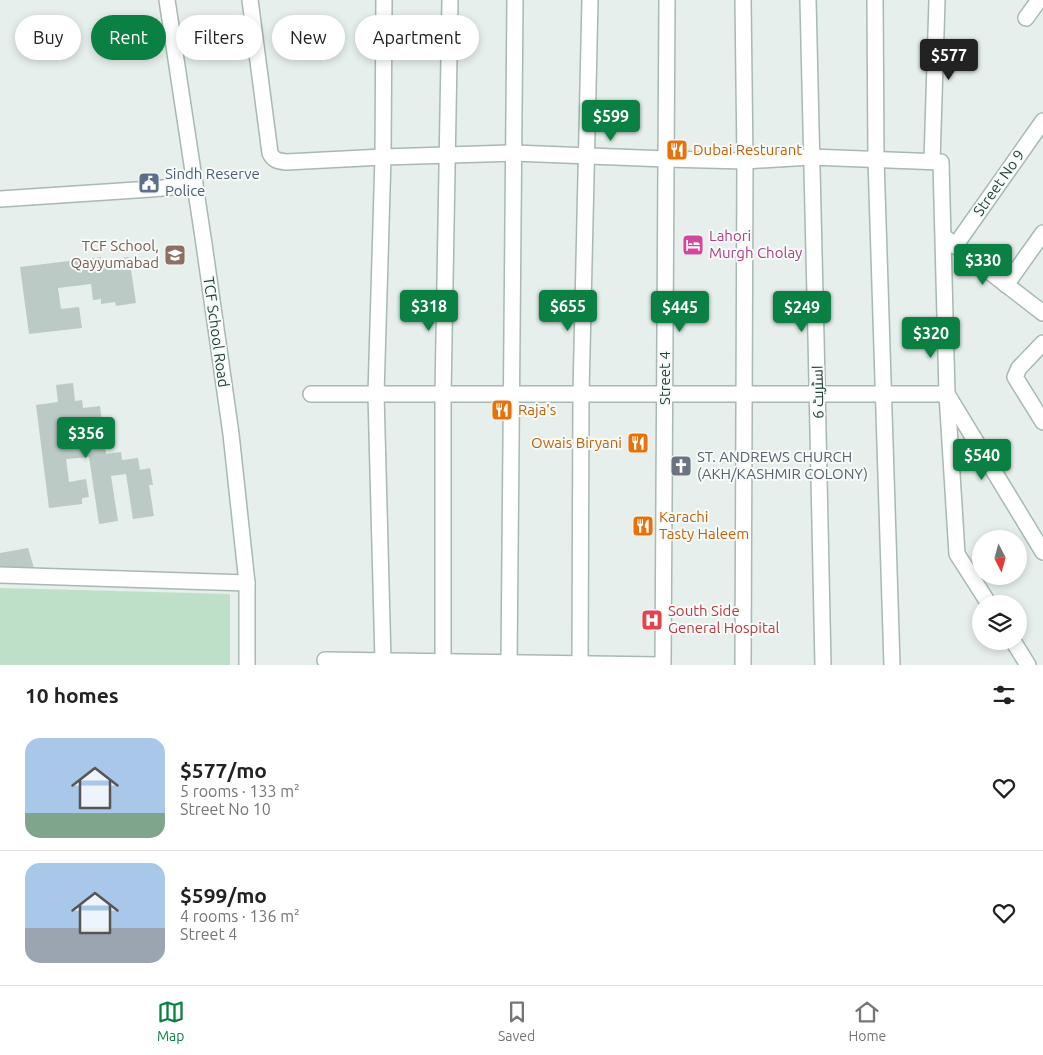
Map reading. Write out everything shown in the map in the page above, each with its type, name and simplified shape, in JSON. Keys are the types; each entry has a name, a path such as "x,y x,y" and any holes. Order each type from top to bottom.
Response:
{"street":[{"name":"TCF School Road","path":"167,0 229,425 248,583 247,665"},
{"path":"250,0 270,153 272,158 278,161 514,153 666,159 745,160 811,158 941,162 947,394 957,554 983,595"},
{"path":"383,660 376,394 383,157 384,0"},
{"path":"442,663 443,394 450,0"},
{"path":"509,664 515,0"},
{"path":"580,664 581,394 590,0"},
{"name":"Street 4","path":"663,665 667,0"},
{"path":"743,0 745,160 743,665"},
{"name":"اسٹریٹ 6","path":"808,0 819,394 823,665"},
{"path":"875,0 876,159 892,665"},
{"path":"932,161 938,0"},
{"path":"1026,18 1039,0"},
{"name":"Street No 9","path":"955,246 1043,121"},
{"path":"0,199 151,189 195,184"},
{"path":"1006,285 1043,233"},
{"path":"943,234 955,246 1043,313"},
{"path":"1043,342 1020,368 1015,377 1043,422"},
{"path":"311,394 947,394"},
{"path":"947,394 1043,552"},
{"path":"0,575 248,583"},
{"path":"1019,650 1028,665"},
{"path":"325,660 659,665"}],"green space":[{"path":"0,588 230,594 230,665 0,665"}],"building":[{"path":"101,257 101,261 129,257 136,303 116,306 115,302 101,304 101,299 93,300 91,284 58,288 61,309 79,307 82,328 29,334 20,267"},
{"path":"73,383 75,401 82,400 83,408 100,406 106,454 121,452 122,460 138,458 140,470 150,468 153,485 149,485 154,516 133,519 126,474 111,476 118,521 99,524 89,457 66,459 69,482 86,479 89,497 82,498 82,504 49,508 36,405 58,402 56,385"},
{"path":"28,548 34,568 10,575 0,571 0,553"}],"place":[{"name":"Dubai Resturant","path":"677,150"},
{"name":"Sindh Reserve Police","path":"149,183"},
{"name":"Lahori Murgh Cholay","path":"693,245"},
{"name":"TCF School, Qayyumabad","path":"175,255"},
{"name":"Raja's","path":"502,410"},
{"name":"Owais Biryani","path":"638,443"},
{"name":"ST. ANDREWS CHURCH (AKH/KASHMIR COLONY)","path":"681,466"},
{"name":"Karachi Tasty Haleem","path":"643,526"},
{"name":"South Side General Hospital","path":"652,620"}]}
